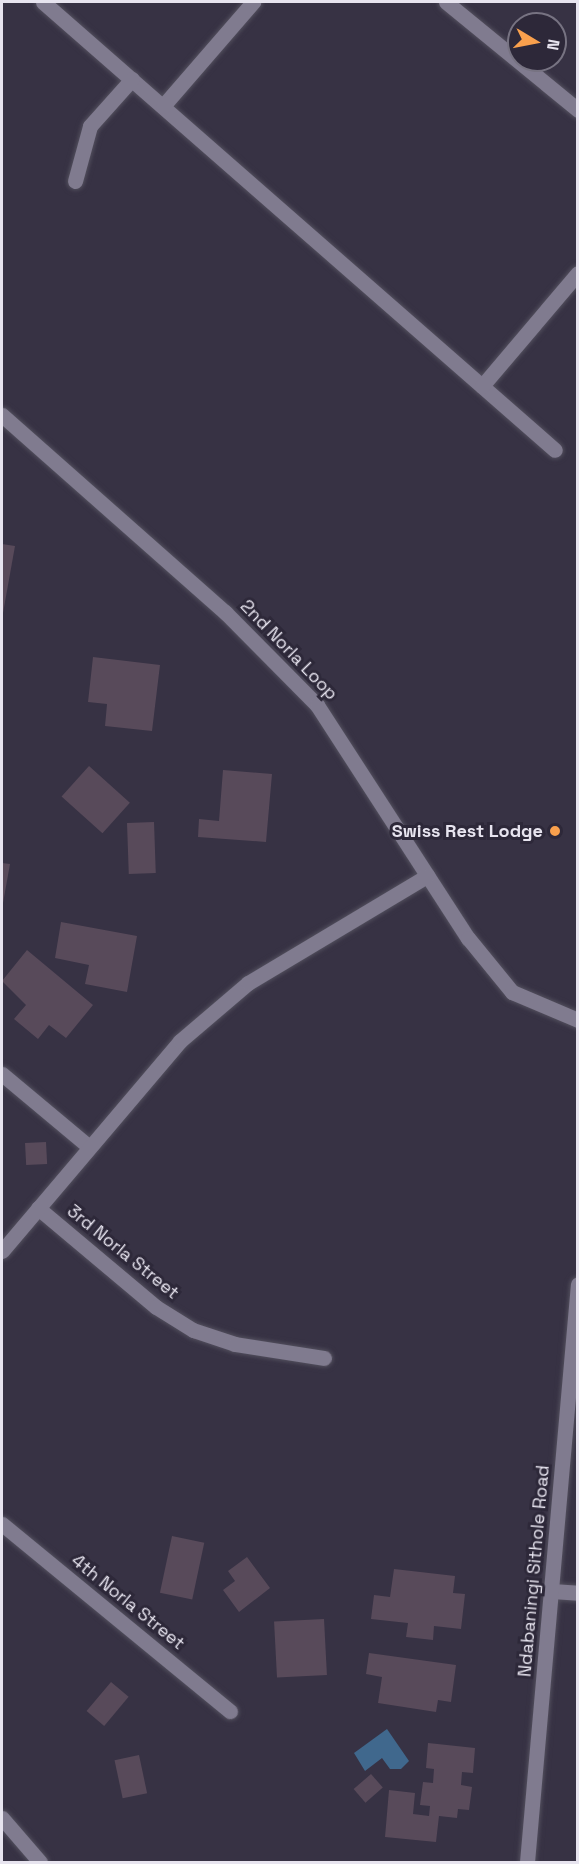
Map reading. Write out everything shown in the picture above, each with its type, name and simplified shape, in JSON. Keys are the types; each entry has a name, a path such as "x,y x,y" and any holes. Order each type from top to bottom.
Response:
{"street":[{"path":"43,2 555,450"},
{"path":"163,106 253,2"},
{"path":"446,2 578,110"},
{"path":"75,181 90,126 132,79"},
{"path":"482,386 578,273"},
{"name":"2nd Norla Loop","path":"2,415 225,612 317,705 427,876 512,992 578,1020"},
{"path":"2,1251 87,1145 180,1041 248,983 427,876"},
{"path":"2,1074 87,1145"},
{"name":"3rd Norla Street","path":"38,1208 156,1307 193,1330 235,1344 324,1359"},
{"name":"Ndabaningi Sithole Road","path":"527,1863 577,1285"},
{"name":"4th Norla Street","path":"2,1524 230,1711"},
{"path":"552,1591 578,1593"},
{"path":"2,1818 40,1863"}],"water":[{"path":"387,1729 409,1761 401,1769 390,1769 382,1758 365,1771 354,1753"}],"building":[{"path":"2,544 15,546 3,613 2,613"},
{"path":"93,657 160,665 152,731 105,726 107,704 88,702"},
{"path":"89,766 130,803 102,833 62,796"},
{"path":"223,770 272,774 266,842 198,837 199,819 219,821"},
{"path":"154,822 156,873 129,874 127,823"},
{"path":"2,863 10,864 3,903 2,903"},
{"path":"61,922 137,936 127,992 85,984 89,965 55,958"},
{"path":"27,950 93,1005 66,1038 49,1025 38,1039 14,1019 26,1005 2,981"},
{"path":"46,1142 47,1164 26,1165 25,1143"},
{"path":"172,1536 204,1543 192,1600 160,1593"},
{"path":"247,1557 270,1588 239,1612 223,1590 235,1581 228,1571"},
{"path":"394,1569 455,1576 453,1593 465,1594 461,1629 434,1626 433,1640 406,1637 408,1623 371,1619 374,1595 390,1597"},
{"path":"324,1619 327,1675 277,1678 274,1622"},
{"path":"369,1653 456,1665 451,1702 438,1700 436,1712 378,1703 382,1677 366,1674"},
{"path":"111,1682 129,1697 104,1726 87,1711"},
{"path":"428,1743 475,1748 473,1773 462,1772 461,1785 472,1787 469,1810 458,1809 457,1818 439,1816 436,1842 385,1837 389,1790 415,1793 413,1814 429,1816 430,1806 420,1805 423,1782 433,1783 434,1769 426,1768"},
{"path":"139,1755 147,1793 123,1798 115,1760"},
{"path":"371,1774 383,1788 365,1803 354,1789"}],"place":[{"name":"Swiss Rest Lodge","path":"555,831"}]}
